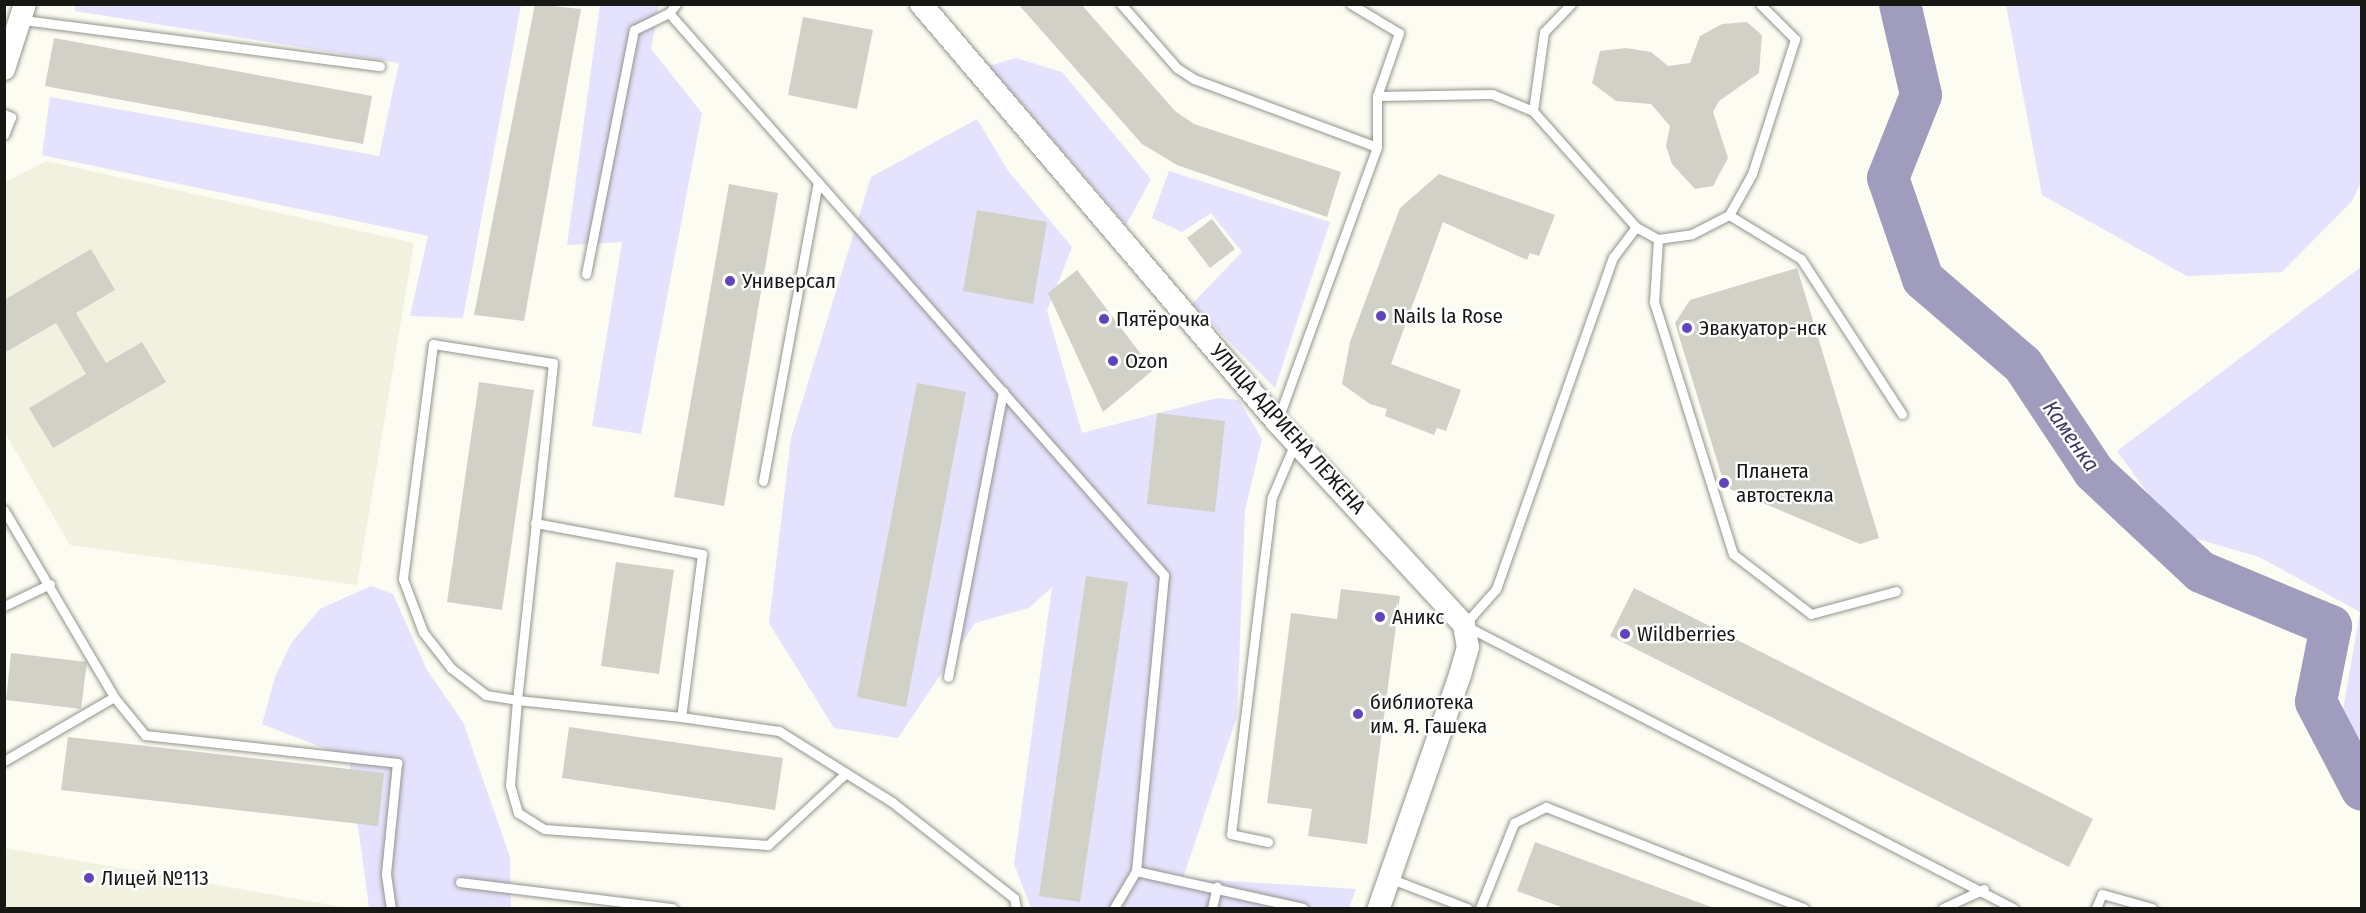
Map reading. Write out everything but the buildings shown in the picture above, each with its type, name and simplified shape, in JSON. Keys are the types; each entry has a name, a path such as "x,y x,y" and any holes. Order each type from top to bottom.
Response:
{"street":[{"name":"УЛИЦА АДРИЕНА ЛЕЖЕНА","path":"921,4 1277,422 1464,626"},
{"path":"4,69 25,12"},
{"path":"1379,909 1460,675 1468,647 1464,626"}],"lane":[{"path":"586,274 634,30 669,14 676,4"},
{"path":"1121,4 1177,68 1194,79 1377,147"},
{"path":"1277,422 1377,147 1377,96 1399,33 1351,4"},
{"path":"1533,111 1544,32 1571,4"},
{"path":"1377,96 1492,94 1533,111 1636,227 1658,239 1692,234 1729,215 1752,174 1795,39 1761,4"},
{"path":"25,12 380,66"},
{"path":"669,14 1164,574 1136,871 1114,909"},
{"path":"4,114 11,117 4,135"},
{"path":"764,481 818,182"},
{"path":"1729,215 1801,259 1902,414"},
{"path":"1636,227 1613,257 1496,589 1464,626 1984,889 2013,909"},
{"path":"1658,239 1654,302 1733,554 1811,614 1896,591"},
{"path":"846,773 768,845 544,828 518,813 510,785 517,700 553,363 432,344 403,579 423,632 451,668 486,695 517,700 681,717 778,731 846,773 892,802 1014,898 1016,909"},
{"path":"948,677 1003,391"},
{"path":"1268,842 1231,834 1272,496 1296,441"},
{"path":"4,510 50,584 114,697 145,735 397,763 386,874 391,909"},
{"path":"536,523 702,554 681,717"},
{"path":"4,606 50,584"},
{"path":"4,761 114,697"},
{"path":"1480,909 1514,823 1546,807 1804,909"},
{"path":"1136,871 1217,887 1303,909"},
{"path":"1389,878 1467,909"},
{"path":"460,882 672,909"},
{"path":"1212,909 1217,887"},
{"path":"1943,909 1984,889"},
{"path":"2096,909 2102,894 2152,909"}],"shaded area":[{"path":"75,5 521,5 463,318 410,316 428,236 42,155 50,97 379,156 399,63 75,11"},
{"path":"600,5 659,5 651,49 702,113 641,434 592,426 622,242 567,245"},
{"path":"2006,5 2361,5 2362,180 2352,201 2282,272 2187,276 2042,195"},
{"path":"1016,58 1062,72 1151,179 1126,225 989,66"},
{"path":"977,119 1009,172 1072,247 1047,311 1082,433 1217,398 1239,400 1262,439 1245,510 1237,716 1183,878 1356,889 1349,908 1031,908 1014,864 1052,587 1029,608 975,623 898,738 834,728 769,623 791,438 871,177"},
{"path":"46,161 414,243 357,585 70,545 5,433 4,183"},
{"path":"1169,171 1330,222 1275,388 1192,304 1242,252 1211,213 1182,232 1152,218"},
{"path":"2361,267 2361,741 2342,716 2360,612 2259,557 2177,533 2117,451"},
{"path":"371,586 393,594 427,670 463,722 510,857 511,908 369,908 349,758 262,724 275,677 292,642 320,609"},
{"name":"Лицей №113","path":"5,848 343,907 344,908 5,908"}],"waterway":[{"name":"Каменка","path":"1900,4 1921,95 1888,178 1923,279 2023,365 2094,472 2201,572 2331,626 2316,702 2362,790"}],"place":[{"name":"Универсал","path":"730,281"},
{"name":"Nails la Rose","path":"1381,316"},
{"name":"Пятёрочка","path":"1104,319"},
{"name":"Эвакуатор-нск","path":"1687,328"},
{"name":"Ozon","path":"1113,361"},
{"name":"Планета автостекла","path":"1724,483"},
{"name":"Аникс","path":"1380,617"},
{"name":"Wildberries","path":"1625,634"},
{"name":"библиотека им. Я. Гашека","path":"1358,714"},
{"name":"Лицей №113","path":"89,878"}]}
